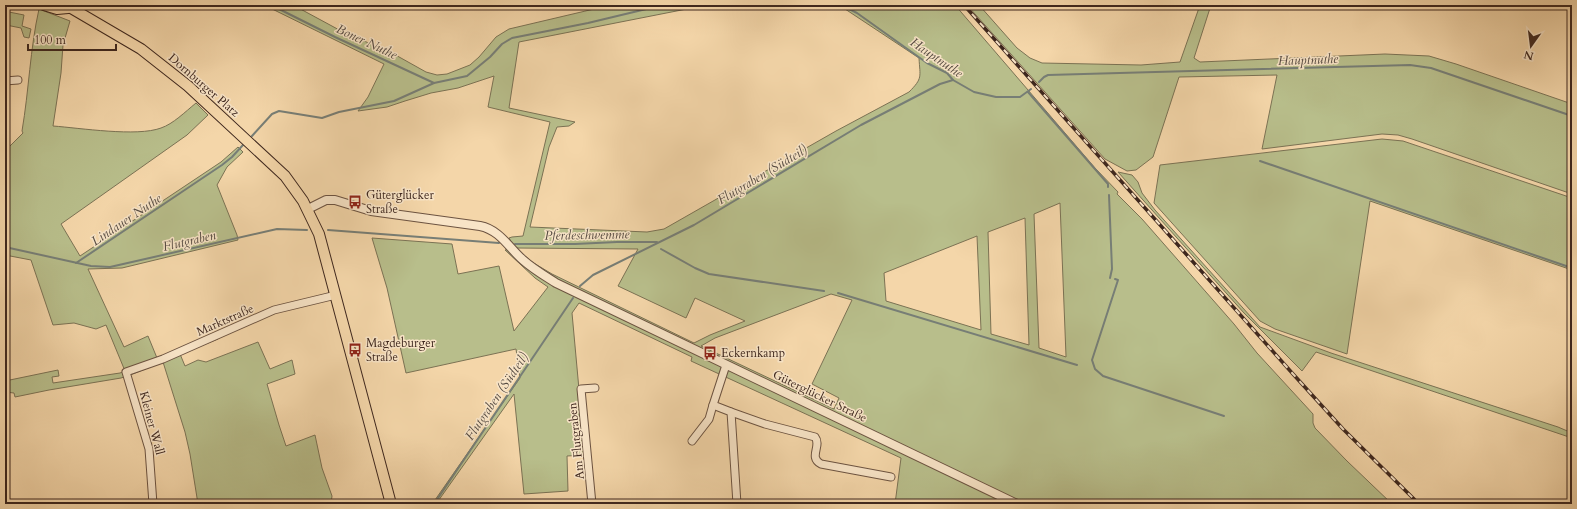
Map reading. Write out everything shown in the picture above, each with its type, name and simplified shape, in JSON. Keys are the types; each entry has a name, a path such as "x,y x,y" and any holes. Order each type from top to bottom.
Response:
{"main road":[{"path":"44,5 57,9 67,6"},
{"name":"Dornburger Platz","path":"67,6 130,42 159,62 188,86 285,176 308,209"},
{"path":"308,209 317,230 336,295 391,504"}],"street":[{"path":"5,81 18,80"},
{"name":"Güterglücker Straße","path":"308,209 326,200 335,200 371,211 487,227 505,241 516,254 556,283 1017,504"},
{"name":"Marktstraße","path":"126,372 163,359 274,310 336,295"},
{"path":"692,441 708,419 726,365"},
{"name":"Kleiner Wall","path":"126,372 150,448 153,504"},
{"name":"Am Flutgraben","path":"592,504 581,389 595,388"},
{"path":"713,405 766,424 815,437 817,442 815,457 817,462 821,464 891,477"},
{"path":"731,412 737,504"}],"green space":[{"path":"264,5 293,5 343,32 392,53 426,72 437,75 447,74 470,65 496,37 509,29 611,5 707,5 519,42 509,108 575,122 569,126 557,127 549,147 530,227 647,232 664,229 836,131 909,92 917,83 920,77 919,58 839,5 955,5 1095,168 1118,192 1117,194 1142,219 1234,324 1257,353 1313,414 1313,423 1315,428 1392,504 993,504 986,501 948,504 895,504 901,458 691,361 692,357 579,303 572,313 585,455 567,456 568,491 524,494 514,394 436,504 435,500 520,378 516,349 406,373 387,288 372,238 452,244 458,274 499,266 514,331 548,287 535,278 505,250 515,248 509,238 523,236 550,122 488,107 494,76 458,88 431,93 387,107 358,111 368,97 384,64","holes":["1060,203 1066,357 1039,348 1034,214","1025,218 1029,345 991,334 988,232","977,236 981,330 886,301 884,273","516,248 638,249 618,286 686,318 695,298 745,321 694,343 552,274 532,262","831,294 852,300 812,384 839,398 834,409 701,346 715,338"]},
{"path":"967,5 979,5 1017,48 1030,58 1042,63 1141,65 1180,62 1200,5 1211,5 1194,58 1200,62 1385,54 1429,56 1456,64 1572,104 1572,194 1398,135 1382,134 1262,149 1277,75 1179,77 1153,157 1136,170 1127,171 1105,159"},
{"path":"39,9 70,21 63,45 61,73 53,126 123,132 151,131 170,124 196,103 208,115 187,135 61,224 80,256 221,162 238,147 243,152 227,167 217,185 238,240 122,268 88,269 124,347 148,336 157,358 217,333 218,339 180,354 185,366 198,360 206,362 258,342 270,369 292,360 295,374 267,384 286,446 315,435 322,468 332,496 331,504 198,504 185,432 163,362 121,378 15,397 14,393 5,392 5,381 58,370 59,376 52,377 53,383 125,371 106,325 96,329 74,323 53,325 31,260 5,255 5,151 23,133 26,100"},
{"path":"9,12 24,15 22,26 31,29 29,38 24,37 21,28 6,25"},
{"path":"1382,139 1403,141 1572,198 1572,270 1370,201 1347,354 1275,329 1260,321 1154,203 1160,165"},
{"path":"1118,172 1132,175 1138,182 1142,193 1155,210 1260,327 1331,353 1558,427 1572,433 1572,438 1316,352 1302,371 1244,313"}],"waterway":[{"name":"Boner Nuthe","path":"271,5 335,37 434,83"},
{"name":"Hauptnuthe","path":"252,136 272,114 279,111 322,118 339,112 394,101 434,83 467,76 490,57 502,44 512,38 588,23 663,5"},
{"name":"Hauptnuthe","path":"841,5 857,13 927,63 947,73 953,80 974,92 996,97 1020,97 1031,89"},
{"name":"Hauptnuthe","path":"1039,82 1048,75 1410,65 1431,68 1572,116"},
{"name":"Flutgraben (Südteil)","path":"580,286 593,275 694,225 861,125 940,84 953,80"},
{"path":"1028,92 1108,184 1108,187"},
{"name":"Lindauer Nuthe","path":"76,263 222,165 243,145"},
{"path":"1260,161 1572,268"},
{"path":"1109,195 1112,269 1110,278"},
{"name":"Flutgraben","path":"5,247 91,266 110,267 277,229 307,230"},
{"name":"Lindauer Nuthe","path":"328,230 499,243"},
{"name":"Pferdeschwemme","path":"515,244 657,242"},
{"path":"661,249 709,274 824,291"},
{"path":"1115,279 1118,280 1092,360 1095,369 1103,376 1224,416"},
{"path":"838,293 1077,365"},
{"name":"Flutgraben (Südteil)","path":"434,504 573,298"}],"railway":[{"path":"964,5 1343,429 1419,504"}],"place":[{"name":"Güterglücker Straße","path":"355,202"},
{"name":"Magdeburger Straße","path":"355,350"},
{"name":"Eckernkamp","path":"710,353"}]}
